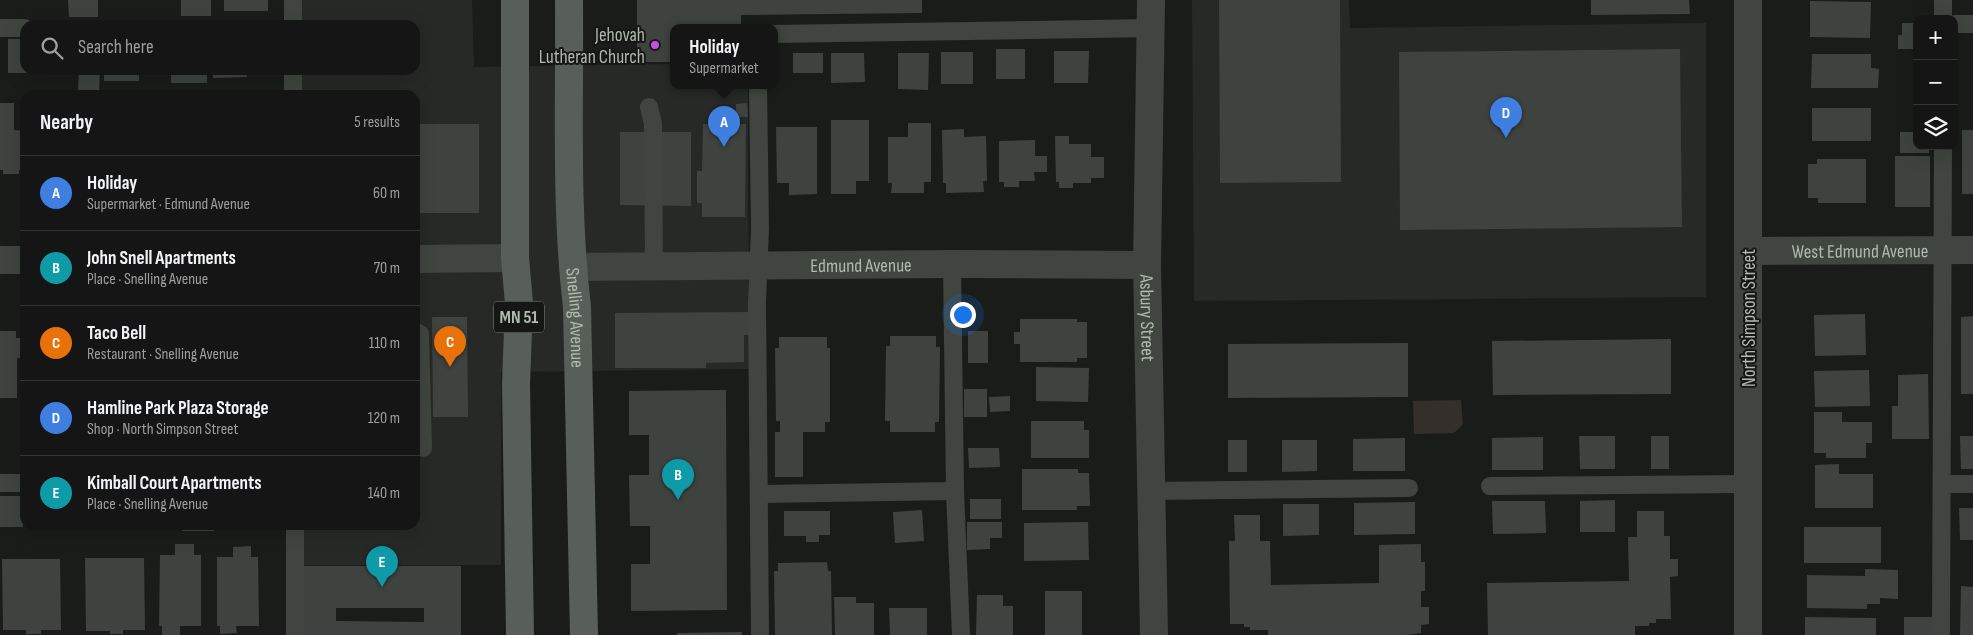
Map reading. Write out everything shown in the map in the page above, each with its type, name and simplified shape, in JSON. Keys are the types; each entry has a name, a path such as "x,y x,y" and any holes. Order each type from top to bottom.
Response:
{"main road":[{"name":"MN 51","path":"515,0 515,258 519,303 516,402 520,635"},
{"name":"Snelling Avenue","path":"569,0 573,267 577,307 584,635"}],"street":[{"name":"Asbury Street","path":"1151,0 1147,264 1154,635"},
{"name":"North Simpson Street","path":"1748,0 1748,635"},
{"name":"West Edmund Avenue","path":"1748,251 1973,250"},
{"path":"420,259 515,258"},
{"path":"0,260 20,260"},
{"name":"Edmund Avenue","path":"573,267 1147,264"}],"lane":[{"path":"293,0 293,20"},
{"path":"1943,0 1943,15"},
{"path":"1958,24 1973,24"},
{"path":"0,28 20,28"},
{"path":"778,34 1152,28"},
{"path":"293,75 293,90"},
{"path":"758,89 759,266 757,303 760,635"},
{"path":"649,108 653,124 654,267"},
{"path":"1941,635 1943,150"},
{"path":"952,264 955,491 961,635"},
{"path":"420,334 423,448"},
{"path":"0,484 20,483"},
{"path":"1490,486 1748,484"},
{"path":"1943,484 1973,484"},
{"path":"1150,491 1409,488"},
{"path":"759,494 955,491"},
{"path":"294,530 295,635"}],"shaded area":[{"path":"295,0 472,0 474,67 670,64 670,89 748,89 749,369 501,372 501,565 296,565 296,530 420,530 420,90 295,90 295,75 420,75 420,20 295,20"},
{"path":"1192,0 1349,0 1350,28 1706,23 1706,297 1194,301"},
{"path":"1461,400 1463,424 1454,433 1414,434 1413,401"}],"building":[{"path":"68,0 98,0 98,17 69,17"},
{"path":"181,0 211,0 211,16 181,16"},
{"path":"224,0 268,0 268,11 224,11"},
{"path":"637,0 922,0 922,13 741,15 741,24 670,24 670,62 637,62"},
{"path":"1219,0 1340,0 1341,182 1220,183"},
{"path":"1591,0 1689,0 1690,14 1591,15"},
{"path":"1810,1 1871,2 1870,38 1810,37"},
{"path":"1902,23 1913,23 1913,49 1898,49 1898,35 1902,35"},
{"path":"8,39 20,39 20,73 8,73"},
{"path":"996,49 1025,49 1025,79 996,79"},
{"path":"1680,49 1682,227 1400,230 1399,52"},
{"path":"1054,51 1089,51 1088,83 1054,83"},
{"path":"941,52 973,52 973,84 941,84"},
{"path":"793,53 823,53 823,73 793,73"},
{"path":"831,53 864,53 865,82 831,83"},
{"path":"898,53 929,53 928,90 898,89"},
{"path":"1812,54 1871,54 1871,68 1879,69 1878,88 1811,88"},
{"path":"79,75 100,75 99,90 78,90"},
{"path":"104,75 139,75 139,81 104,81"},
{"path":"171,75 207,75 207,83 171,83"},
{"path":"213,75 247,75 247,77 213,78"},
{"path":"0,103 14,103 14,130 20,131 20,170 19,174 3,174 3,170 0,170"},
{"path":"747,103 748,117 736,117 736,104"},
{"path":"1812,108 1871,108 1871,141 1812,141"},
{"path":"831,120 869,120 869,181 856,181 856,194 831,194"},
{"path":"908,123 931,123 931,182 924,182 924,193 891,193 892,183 888,183 888,137 908,137"},
{"path":"420,124 479,124 479,213 420,213"},
{"path":"703,124 746,124 745,217 702,217 702,203 697,203 697,171 702,171"},
{"path":"776,127 817,127 817,194 789,195 789,183 777,183"},
{"path":"964,129 964,137 986,136 987,181 983,181 984,192 946,193 946,183 943,183 942,130"},
{"path":"1962,130 1973,130 1973,194 1962,194"},
{"path":"620,132 691,132 691,206 620,205"},
{"path":"1900,132 1913,132 1913,150 1929,150 1929,153 1900,153"},
{"path":"1055,136 1069,136 1069,144 1091,144 1091,157 1104,157 1104,178 1091,178 1091,183 1073,183 1073,188 1059,188 1059,182 1056,182"},
{"path":"1035,140 1035,156 1047,156 1047,172 1034,172 1035,181 1019,181 1019,187 1004,187 1004,182 999,182 999,141"},
{"path":"1895,156 1930,156 1930,207 1895,207"},
{"path":"1817,159 1866,159 1866,203 1818,203 1818,198 1808,198 1808,164 1817,164"},
{"path":"749,312 749,335 744,335 744,362 706,363 706,368 615,368 615,313"},
{"path":"1865,314 1866,355 1815,356 1814,315"},
{"path":"1973,316 1973,394 1961,394 1961,317"},
{"path":"432,317 467,317 468,417 433,417"},
{"path":"1020,319 1077,319 1077,322 1087,322 1087,358 1077,358 1077,362 1020,362 1020,344 1014,344 1014,332 1020,332"},
{"path":"0,331 16,331 16,338 20,338 20,358 17,358 17,398 0,398"},
{"path":"968,331 988,331 988,363 968,363"},
{"path":"890,336 936,336 936,347 940,347 939,422 935,422 935,432 890,432 890,421 885,421 886,346 890,346"},
{"path":"779,337 827,337 827,348 830,348 830,422 825,422 825,432 803,432 803,477 775,477 775,432 780,432 780,421 776,421 775,348 779,348"},
{"path":"1671,339 1671,394 1493,395 1492,341"},
{"path":"1408,343 1408,397 1228,398 1228,344"},
{"path":"1036,367 1089,368 1088,402 1036,401"},
{"path":"1869,370 1870,406 1815,407 1814,371"},
{"path":"1928,374 1929,439 1892,439 1892,406 1898,406 1898,375"},
{"path":"964,389 987,389 987,417 964,417"},
{"path":"726,390 727,610 631,611 631,564 650,564 650,526 630,526 629,475 649,475 649,435 629,435 629,391"},
{"path":"1010,396 1010,411 990,412 989,397"},
{"path":"1814,412 1842,412 1842,422 1872,422 1872,443 1866,443 1866,458 1826,458 1826,453 1814,453"},
{"path":"1031,421 1084,421 1084,430 1089,430 1089,458 1031,458"},
{"path":"1579,436 1615,436 1615,469 1580,469"},
{"path":"1651,436 1669,436 1669,469 1651,469"},
{"path":"1960,436 1973,436 1973,469 1961,469"},
{"path":"1543,437 1543,470 1492,470 1492,438"},
{"path":"1405,438 1405,471 1353,471 1353,439"},
{"path":"1228,440 1247,440 1247,472 1228,472"},
{"path":"1282,440 1317,440 1317,471 1282,472"},
{"path":"968,448 999,448 1000,467 969,468"},
{"path":"1839,464 1839,474 1873,474 1873,508 1815,508 1815,465"},
{"path":"1022,469 1078,469 1078,473 1089,473 1090,506 1077,506 1077,510 1022,510"},
{"path":"0,496 20,496 20,527 0,527"},
{"path":"970,499 1001,499 1001,519 970,519"},
{"path":"1615,500 1615,532 1580,532 1580,501"},
{"path":"1492,501 1545,501 1546,533 1493,534"},
{"path":"1415,502 1415,534 1354,535 1354,503"},
{"path":"1283,504 1319,504 1319,535 1283,536"},
{"path":"1959,508 1973,508 1973,540 1960,540"},
{"path":"922,510 924,541 895,543 893,512"},
{"path":"784,511 830,511 830,535 819,535 819,542 806,542 806,536 784,536"},
{"path":"1637,511 1664,511 1664,536 1670,536 1670,559 1678,559 1678,576 1670,577 1671,619 1656,619 1656,623 1649,623 1649,626 1635,626 1635,635 1488,635 1487,583 1629,581 1628,537 1637,537"},
{"path":"1234,515 1260,515 1260,541 1270,541 1271,585 1379,583 1379,545 1421,544 1421,562 1425,562 1425,591 1421,591 1421,607 1429,607 1429,624 1421,625 1421,633 1407,635 1268,635 1268,630 1250,630 1250,627 1244,627 1244,624 1230,624 1229,541 1235,541"},
{"path":"967,522 1002,522 1002,538 990,538 990,549 967,550"},
{"path":"1088,522 1089,560 1024,561 1024,523"},
{"path":"1804,527 1881,527 1881,563 1804,563"},
{"path":"182,530 214,530 214,531"},
{"path":"175,544 194,544 194,555 201,555 201,626 180,626 180,635 162,635 162,626 159,626 160,555 175,555"},
{"path":"251,546 251,557 258,557 259,626 236,626 237,633 220,634 220,626 217,626 217,557 233,557 233,547"},
{"path":"85,558 144,558 145,630 123,630 123,634 110,634 110,631 86,631"},
{"path":"2,559 60,559 61,630 41,630 41,634 26,634 26,630 3,630"},
{"path":"827,562 828,571 831,571 832,635 775,635 774,571 778,571 778,563"},
{"path":"304,566 461,566 461,635 304,635","holes":["336,608 424,608 424,622 336,621"]},
{"path":"1865,569 1898,570 1898,599 1880,598 1880,604 1867,604 1867,609 1807,608 1807,575 1865,576"},
{"path":"1961,586 1973,587 1973,635 1960,635"},
{"path":"1045,591 1082,591 1082,635 1045,635"},
{"path":"977,595 1003,595 1003,606 1013,606 1013,635 976,635"},
{"path":"834,597 856,597 856,603 874,603 874,635 835,635"},
{"path":"889,608 927,608 927,635 890,635"},
{"path":"1805,617 1876,618 1876,635 1805,635"},
{"path":"1904,617 1934,617 1934,635 1904,635"},
{"path":"742,632 742,635 677,635 677,633"}],"place":[{"name":"Jehovah Lutheran Church","path":"655,45"},
{"name":"Hamline Park Plaza Storage","path":"1506,138"},
{"name":"Holiday","path":"724,147"},
{"name":"Taco Bell","path":"450,367"},
{"name":"John Snell Apartments","path":"678,500"},
{"name":"Kimball Court Apartments","path":"382,587"}]}
